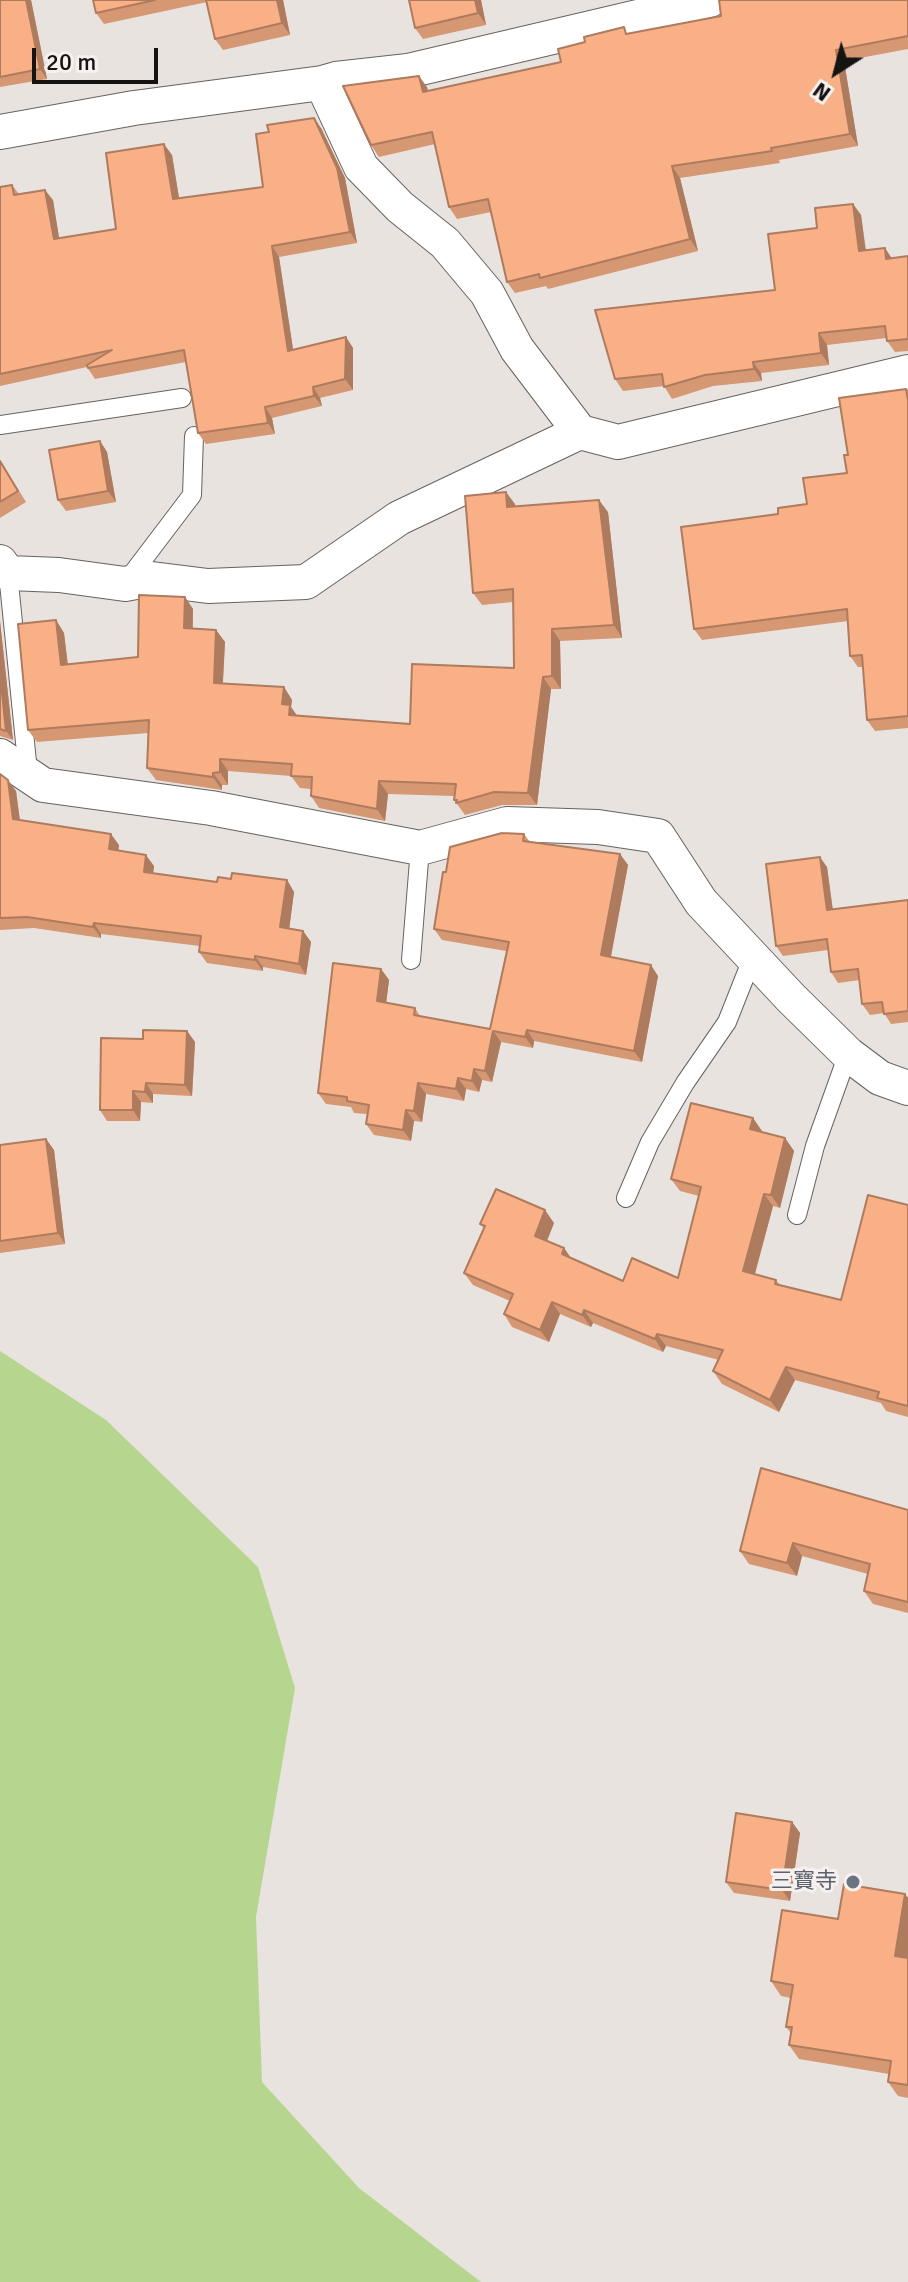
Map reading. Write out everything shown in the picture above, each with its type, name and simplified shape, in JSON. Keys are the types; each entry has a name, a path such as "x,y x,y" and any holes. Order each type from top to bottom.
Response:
{"street":[{"path":"0,132 134,108 408,71 710,0"},
{"path":"322,83 361,167 400,207 445,243 487,293 517,349 580,432 618,442 908,372"},
{"path":"4,567 125,584 152,579 208,586 306,582 399,518 580,432"},
{"path":"14,764 43,785 211,808 420,848 507,824 598,827 658,836 701,902 752,959 848,1054 880,1078 908,1088"}],"lane":[{"path":"0,425 182,398"},
{"path":"125,584 192,495 194,436"},
{"path":"4,567 14,764"},
{"path":"411,960 420,848"},
{"path":"626,1198 650,1142 685,1083 727,1022 752,959"},
{"path":"797,1215 815,1146 848,1054"}],"green space":[{"path":"0,1351 106,1420 258,1567 295,1688 256,1917 262,2082 359,2188 481,2282 0,2282"}],"building":[{"path":"0,0 26,0 40,69 0,77"},
{"path":"93,0 155,0 96,13"},
{"path":"206,0 277,0 282,23 215,39"},
{"path":"409,0 475,0 478,13 415,28"},
{"path":"719,0 908,0 908,36 836,50 850,134 771,148 772,151 672,166 690,239 540,278 539,274 507,282 488,199 449,207 432,132 371,145 343,86 419,76 423,92 561,62 558,49 585,42 584,37 624,27 626,34 721,16"},
{"path":"314,118 337,168 350,232 272,246 288,351 346,337 345,379 313,387 314,396 265,407 268,423 198,433 184,350 88,368 87,365 112,350 0,374 0,187 12,185 14,195 45,190 54,239 116,229 106,153 164,144 173,199 263,187 256,134 269,132 267,125"},
{"path":"853,204 859,251 885,248 886,259 908,256 908,339 887,341 885,326 819,333 821,353 753,362 754,369 705,375 664,387 662,374 615,379 595,310 775,290 768,234 817,228 815,208"},
{"path":"906,389 908,716 867,720 862,655 850,656 847,609 694,629 681,527 778,514 778,508 807,504 803,478 847,473 844,455 848,455 839,398"},
{"path":"100,441 108,491 58,500 49,450"},
{"path":"0,461 18,491 0,502"},
{"path":"506,492 507,507 599,500 614,625 552,629 552,676 543,677 528,793 494,792 456,803 456,784 379,781 377,809 311,796 312,777 291,776 292,764 220,759 220,772 213,773 213,777 147,768 149,720 28,730 18,624 56,620 61,665 138,657 139,595 185,597 184,628 216,630 214,683 284,687 282,704 290,705 289,715 410,724 412,664 514,668 513,589 473,593 465,496"},
{"path":"0,674 6,731 0,729"},
{"path":"0,774 8,780 13,819 111,834 109,849 146,855 144,872 217,882 218,877 231,879 232,873 287,880 280,927 303,931 299,964 255,956 255,960 199,952 201,936 94,923 93,927 27,917 0,918"},
{"path":"502,833 524,834 523,841 620,854 601,955 651,965 634,1051 527,1030 525,1037 493,1031 485,1071 474,1069 472,1081 458,1078 456,1089 418,1083 414,1111 406,1110 403,1130 366,1124 369,1105 347,1101 347,1097 318,1093 333,963 381,969 377,1001 415,1008 414,1015 490,1029 509,942 434,929 450,847"},
{"path":"820,857 827,910 908,900 908,1011 884,1014 882,1002 862,1004 858,969 831,972 827,939 776,946 766,864"},
{"path":"143,1030 187,1031 185,1085 146,1083 145,1092 133,1091 133,1110 100,1110 101,1038 143,1039"},
{"path":"691,1103 753,1118 750,1129 785,1138 771,1195 764,1194 743,1271 776,1280 775,1284 841,1300 868,1195 908,1205 908,1406 877,1398 879,1392 786,1367 770,1400 713,1371 723,1350 657,1334 655,1339 584,1310 582,1315 552,1302 540,1330 504,1314 513,1294 464,1273 485,1226 480,1224 496,1189 545,1210 535,1236 564,1248 562,1254 623,1281 632,1258 678,1278 701,1187 671,1179"},
{"path":"46,1139 58,1233 0,1241 0,1145"},
{"path":"761,1468 908,1510 908,1602 864,1591 870,1564 793,1543 787,1563 740,1551"},
{"path":"736,1813 792,1822 782,1890 726,1882"},
{"path":"844,1884 905,1894 895,1956 908,1958 908,2085 888,2082 891,2061 789,2045 792,2027 786,2027 793,1985 771,1981 782,1910 838,1919"}],"place":[{"name":"三寶寺","path":"853,1882"}]}
